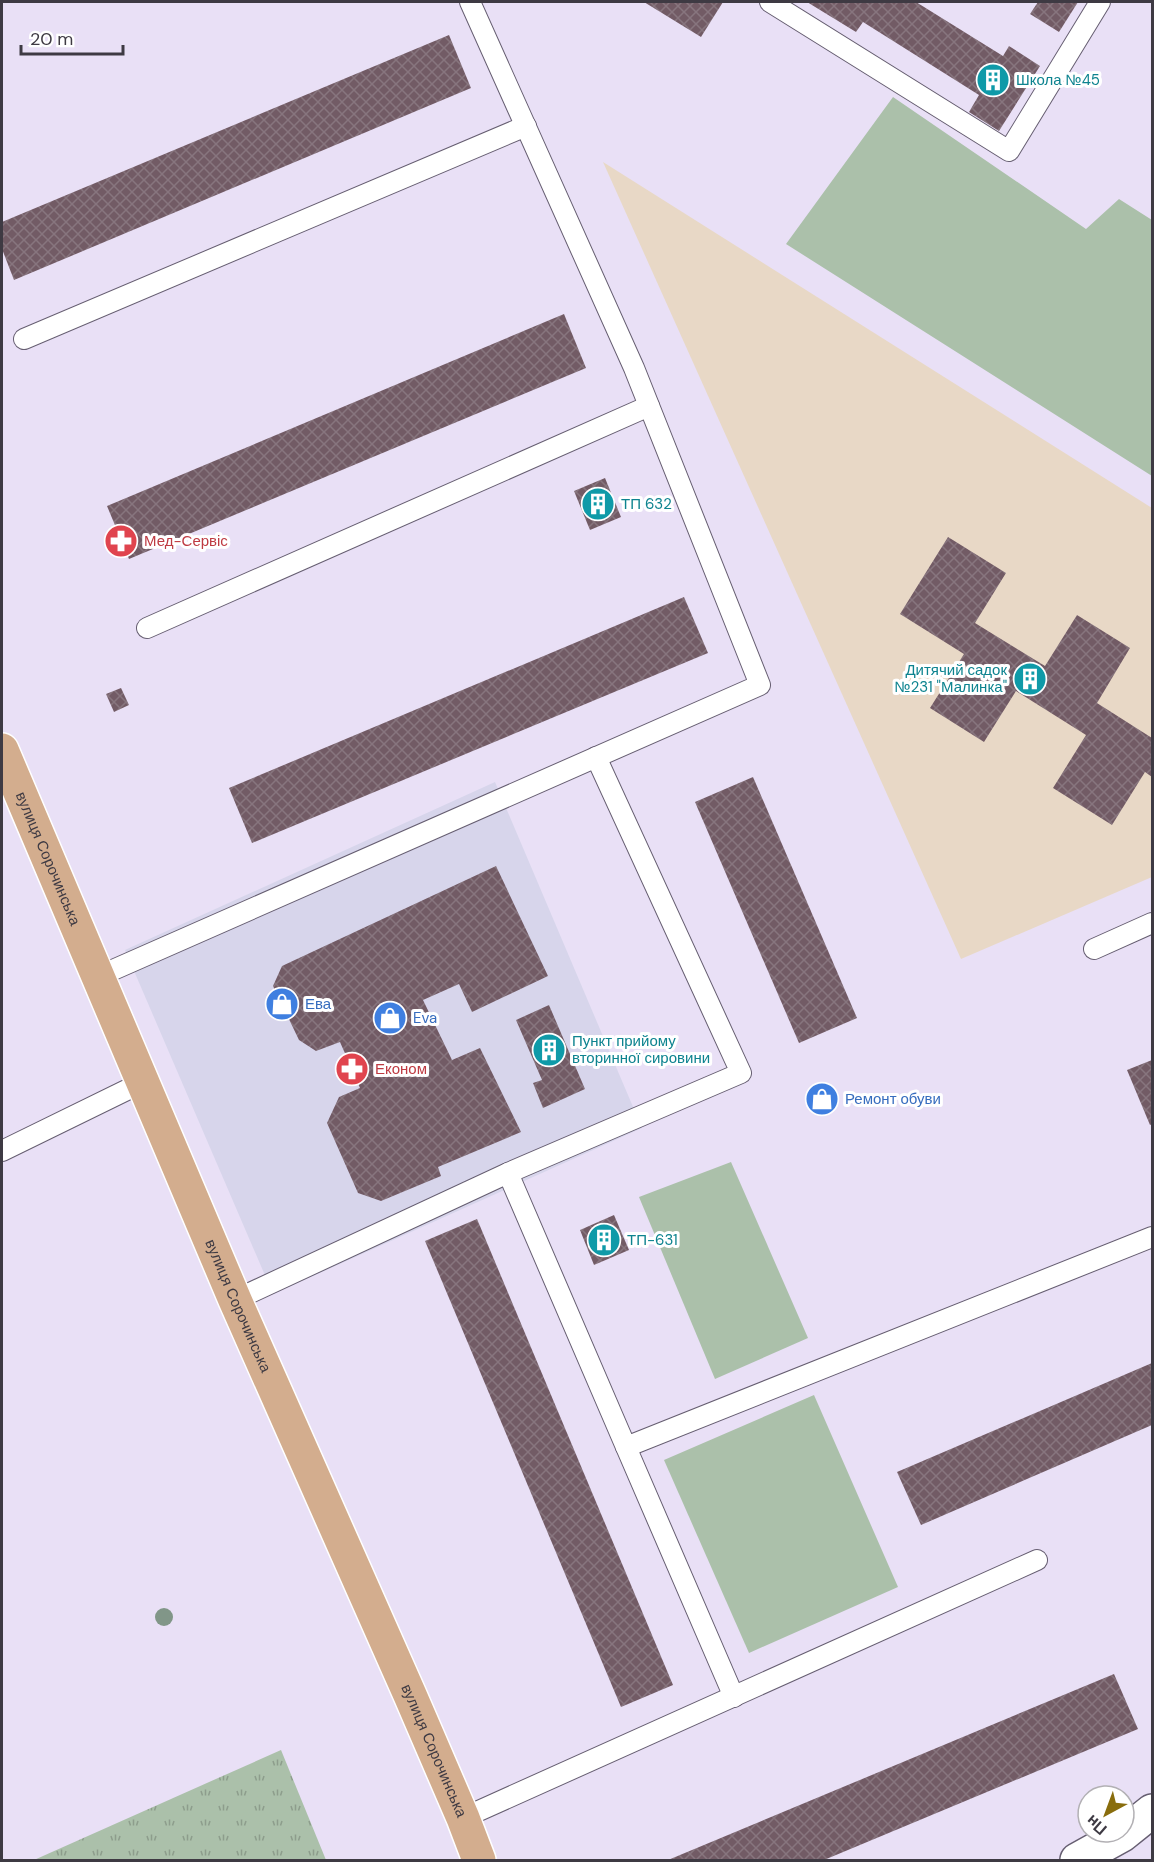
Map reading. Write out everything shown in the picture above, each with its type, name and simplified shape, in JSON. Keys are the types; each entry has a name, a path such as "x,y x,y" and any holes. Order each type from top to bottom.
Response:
{"main road":[{"name":"вулиця Сорочинська","path":"2,750 235,1300 463,1818 479,1860"}],"street":[{"path":"1077,1860 1122,1835 1152,1811"}],"lane":[{"path":"97,977 760,685 634,368 470,2"},
{"path":"770,2 1010,151 1100,2"},
{"path":"24,339 526,126"},
{"path":"147,628 649,406"},
{"path":"235,1300 508,1173 741,1073 596,758"},
{"path":"1094,949 1152,923"},
{"path":"2,1151 33,1138 143,1082"},
{"path":"508,1173 735,1696"},
{"path":"626,1447 1152,1237"},
{"path":"463,1818 1037,1560"}],"shaded area":[{"path":"603,162 1152,508 1152,877 961,959"},
{"path":"495,782 642,1128 273,1294 125,950"}],"green space":[{"path":"893,97 1086,229 1119,199 1152,220 1152,476 786,244"},
{"path":"731,1162 808,1338 715,1379 639,1197"},
{"path":"814,1395 898,1587 749,1653 664,1460"},
{"path":"281,1750 326,1860 34,1860"}],"building":[{"path":"644,2 723,2 701,37"},
{"name":"Школа №45","path":"807,2 916,2 1003,56 1009,46 1040,66 999,131 969,112 979,95 863,22 856,32"},
{"name":"Школа №45","path":"1038,2 1078,2 1059,32 1030,14"},
{"path":"449,35 471,88 14,280 2,249 2,222"},
{"path":"564,314 586,368 129,559 107,506"},
{"name":"ТП 632","path":"605,478 621,517 590,530 574,491"},
{"name":"Дитячий садок №231 \"Малинка\"","path":"948,537 1006,573 975,623 1045,666 1077,615 1130,648 1097,703 1152,738 1152,777 1145,772 1112,825 1053,788 1086,735 1016,691 984,742 930,708 964,654 900,614"},
{"path":"684,597 708,653 252,843 229,788"},
{"path":"121,688 129,705 114,712 106,694"},
{"path":"753,777 857,1018 799,1043 695,802"},
{"path":"496,866 548,976 472,1012 459,984 423,1000 452,1060 480,1048 521,1132 438,1167 441,1176 381,1201 358,1193 327,1123 339,1097 360,1088 340,1042 316,1051 299,1040 273,986 282,966"},
{"name":"Пункт прийому вторинної сировини","path":"549,1005 585,1089 543,1108 533,1083 542,1080 516,1020"},
{"path":"1152,1060 1152,1124 1150,1125 1127,1070"},
{"name":"ТП-631","path":"614,1215 629,1250 594,1265 580,1230"},
{"path":"477,1219 673,1685 621,1707 425,1241"},
{"path":"1152,1363 1152,1425 921,1525 897,1472"},
{"path":"1114,1674 1138,1729 824,1860 668,1860"}],"place":[{"name":"Школа №45","path":"993,80"},
{"name":"ТП 632","path":"598,504"},
{"name":"Мед-Сервіс","path":"121,541"},
{"name":"Дитячий садок №231 \"Малинка\"","path":"1030,679"},
{"name":"Ева","path":"282,1004"},
{"name":"Eva","path":"390,1018"},
{"name":"Пункт прийому вторинної сировини","path":"549,1050"},
{"name":"Економ","path":"352,1069"},
{"name":"Ремонт обуви","path":"822,1099"},
{"name":"ТП-631","path":"604,1240"}]}
